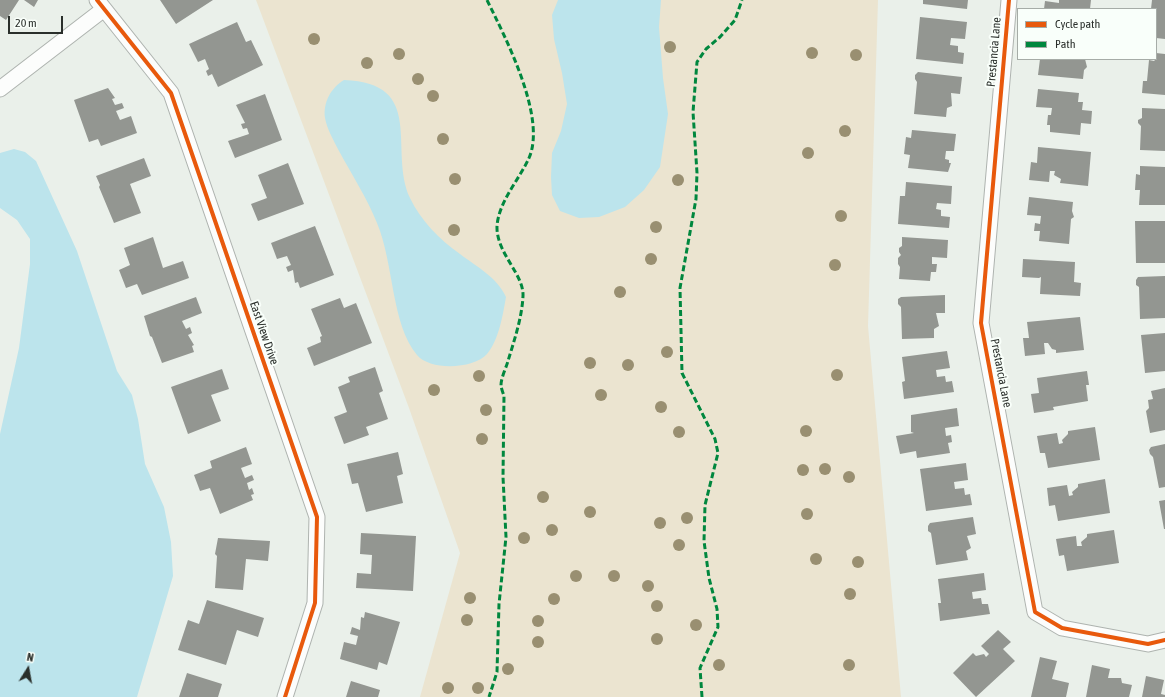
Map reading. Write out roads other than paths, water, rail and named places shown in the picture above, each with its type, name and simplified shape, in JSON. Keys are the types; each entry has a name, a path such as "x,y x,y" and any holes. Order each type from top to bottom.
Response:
{"street":[{"name":"Prestancia Lane","path":"1009,0 981,323 1035,612 1062,628 1148,644 1165,640"},
{"path":"0,89 100,4"},
{"name":"East View Drive","path":"100,4 171,93 317,517 315,603 285,697"}],"water":[{"path":"558,0 661,0 659,27 663,78 668,114 660,167 644,190 625,207 599,217 579,218 560,211 552,195 552,153 561,131 567,104 554,39 552,15"},
{"path":"344,80 370,84 386,93 396,106 400,122 404,179 414,206 425,222 438,236 492,278 506,297 500,327 495,342 487,354 481,359 463,365 441,366 432,364 423,360 417,355 409,342 402,327 397,310 387,256 377,223 329,131 325,118 325,106 329,96 335,87"},
{"path":"14,149 25,152 36,161 77,251 117,371 132,395 138,419 145,464 164,507 171,542 173,576 137,697 0,697 0,434 19,348 30,264 30,239 17,220 0,208 0,153"}]}
